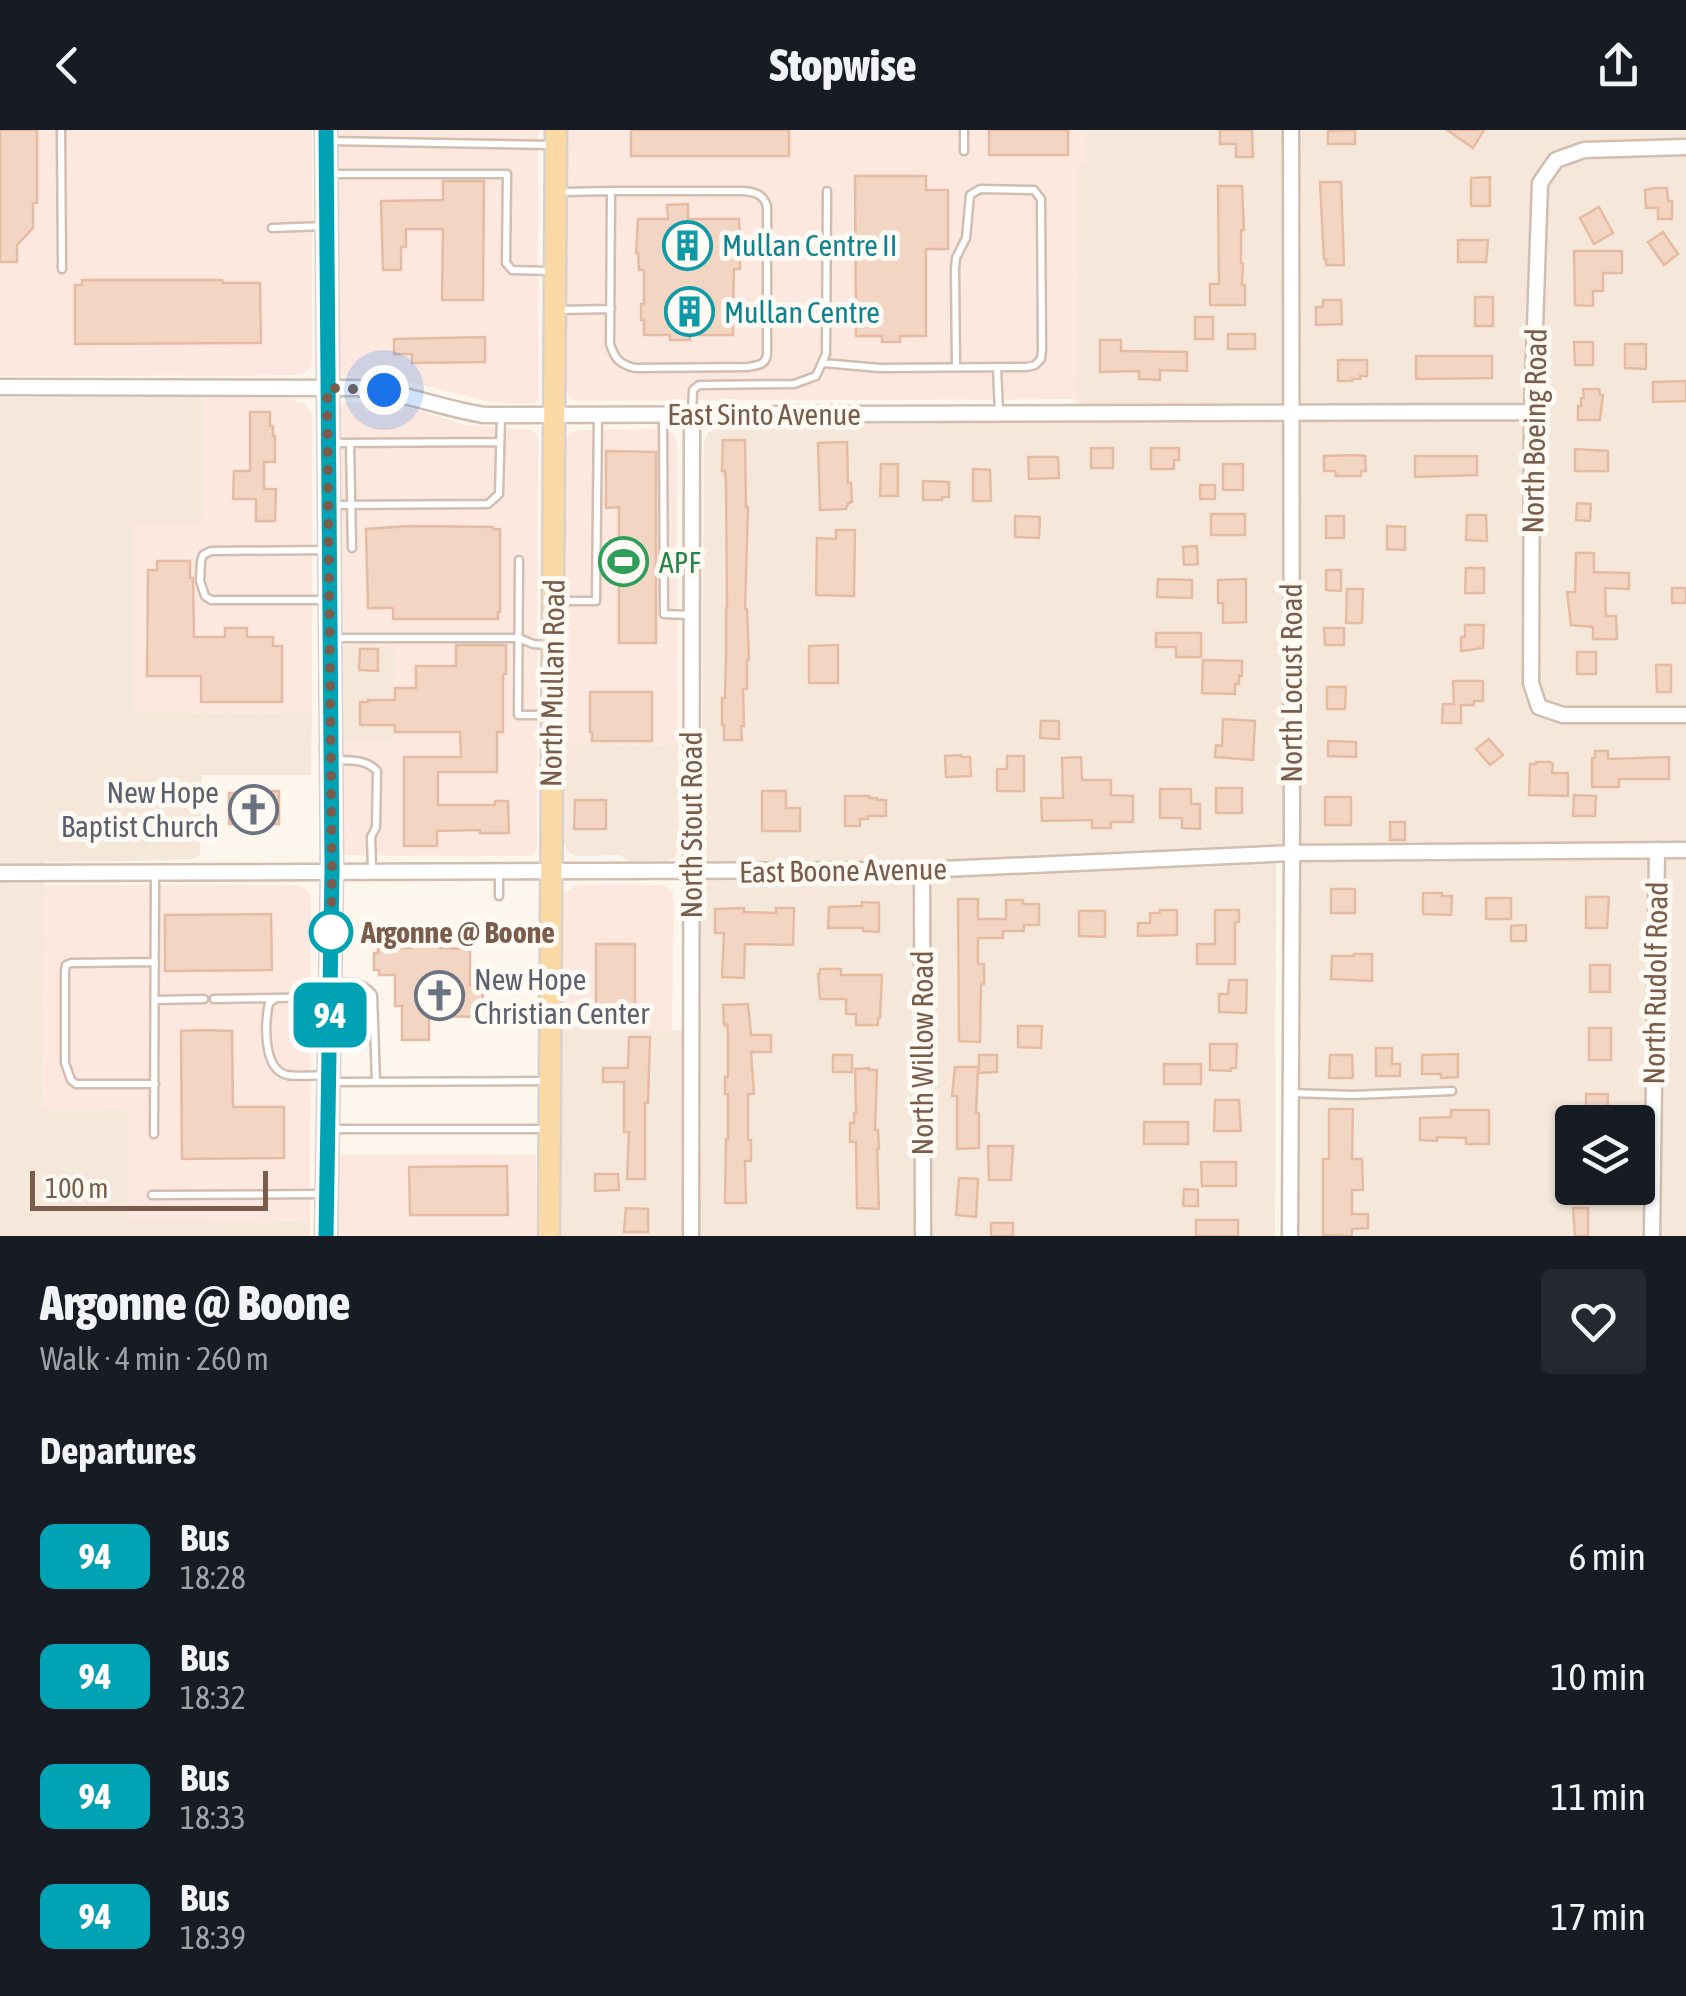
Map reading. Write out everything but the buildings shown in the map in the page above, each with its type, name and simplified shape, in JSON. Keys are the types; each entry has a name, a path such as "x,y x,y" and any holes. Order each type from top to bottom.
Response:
{"main road":[{"path":"326,135 332,870 326,1236"},
{"name":"North Mullan Road","path":"549,1236 556,137"}],"street":[{"name":"North Locust Road","path":"1290,1236 1291,130"},
{"name":"North Boeing Road","path":"1686,148 1584,150 1556,160 1540,183 1532,412 1531,683 1539,707 1563,715 1686,715"},
{"name":"East Sinto Avenue","path":"0,388 384,390 461,411 501,415 1532,412"},
{"name":"North Stout Road","path":"691,1236 692,414"},
{"name":"North Rudolf Road","path":"1652,1236 1657,850"},
{"name":"East Boone Avenue","path":"0,873 922,870 1292,853 1686,850"},
{"name":"North Willow Road","path":"922,870 923,1236"}],"lane":[{"path":"61,130 62,269"},
{"path":"964,130 964,152"},
{"path":"326,135 556,137"},
{"path":"326,174 507,174 506,263 512,270 556,271"},
{"path":"824,363 880,368 997,367 1034,365 1041,359 1041,199 1034,190 980,189 970,195 966,238 955,269 956,367"},
{"path":"556,192 743,191 764,198 766,360 762,364 635,368 615,359 610,344 611,192"},
{"path":"692,414 693,390 699,385 806,382 816,376 824,363 828,328 826,192"},
{"path":"272,228 326,226"},
{"path":"556,310 611,310"},
{"path":"997,367 999,414"},
{"path":"664,414 664,614 691,615"},
{"path":"328,504 488,504 499,494 501,415"},
{"path":"553,600 596,601 598,415"},
{"path":"350,442 352,548"},
{"path":"328,443 500,442"},
{"path":"329,550 211,551 201,560 200,581 205,596 211,600 329,600"},
{"path":"519,560 518,715 552,716"},
{"path":"329,638 519,638 533,644 553,645"},
{"path":"331,760 363,762 377,771 372,870"},
{"path":"498,871 499,896"},
{"path":"154,1134 155,872"},
{"path":"154,1084 76,1084 71,1080 66,1063 65,970 72,963 155,962"},
{"path":"214,999 276,998 360,984 373,995 376,1082"},
{"path":"276,998 268,1011 268,1049 271,1062 287,1074 376,1082 550,1082"},
{"path":"155,1000 204,999"},
{"path":"1291,1093 1452,1092"},
{"path":"328,1129 549,1129"},
{"path":"152,1195 327,1194"}],"shaded area":[{"path":"0,130 312,130 309,370 301,375 0,376"},
{"path":"338,130 538,130 536,402 490,402 398,379 344,376 339,372"},
{"path":"565,130 1086,130 1086,164 1077,165 1076,399 571,399 564,389"},
{"path":"1086,130 1686,130 1686,844 1276,845 1275,1236 562,1236 562,1031 700,1030 704,441 708,433 726,424 1076,422 1077,164 1086,164"},
{"path":"203,396 203,524 133,524 134,712 312,713 311,775 202,775 200,855 189,860 45,862 42,1108 129,1110 130,1219 310,1222 310,1236 0,1236 0,398"},
{"path":"203,396 285,398 304,403 312,415 312,713 133,712 133,524 203,524"},
{"path":"345,402 403,406 466,425 532,430 538,436 537,850 531,856 339,853 337,741 394,741 395,647 337,646 338,409"},
{"path":"577,430 669,431 677,443 678,745 563,744 566,436"},
{"path":"337,646 395,646 394,741 337,741"},
{"path":"563,744 678,745 679,848 675,857 669,861 628,861 620,855 569,853 563,841"},
{"path":"1686,850 1686,1236 1290,1236 1292,853"},
{"path":"45,885 297,885 308,890 310,1222 129,1219 128,1110 42,1109"},
{"path":"577,885 663,885 673,892 672,1031 562,1031 563,899 565,892"},
{"path":"336,1154 536,1154 536,1236 336,1236"}],"bus line":[{"name":"94","path":"326,130 332,870 326,1236"}],"place":[{"name":"Mullan Centre II","path":"687,245"},
{"name":"Mullan Centre","path":"689,312"},
{"name":"APF","path":"624,562"},
{"name":"New Hope Baptist Church","path":"254,809"},
{"name":"Argonne @ Boone","path":"331,932"},
{"name":"New Hope Christian Center","path":"439,996"}],"route":[{"path":"331,932 331,944 327,388 384,390"}]}
